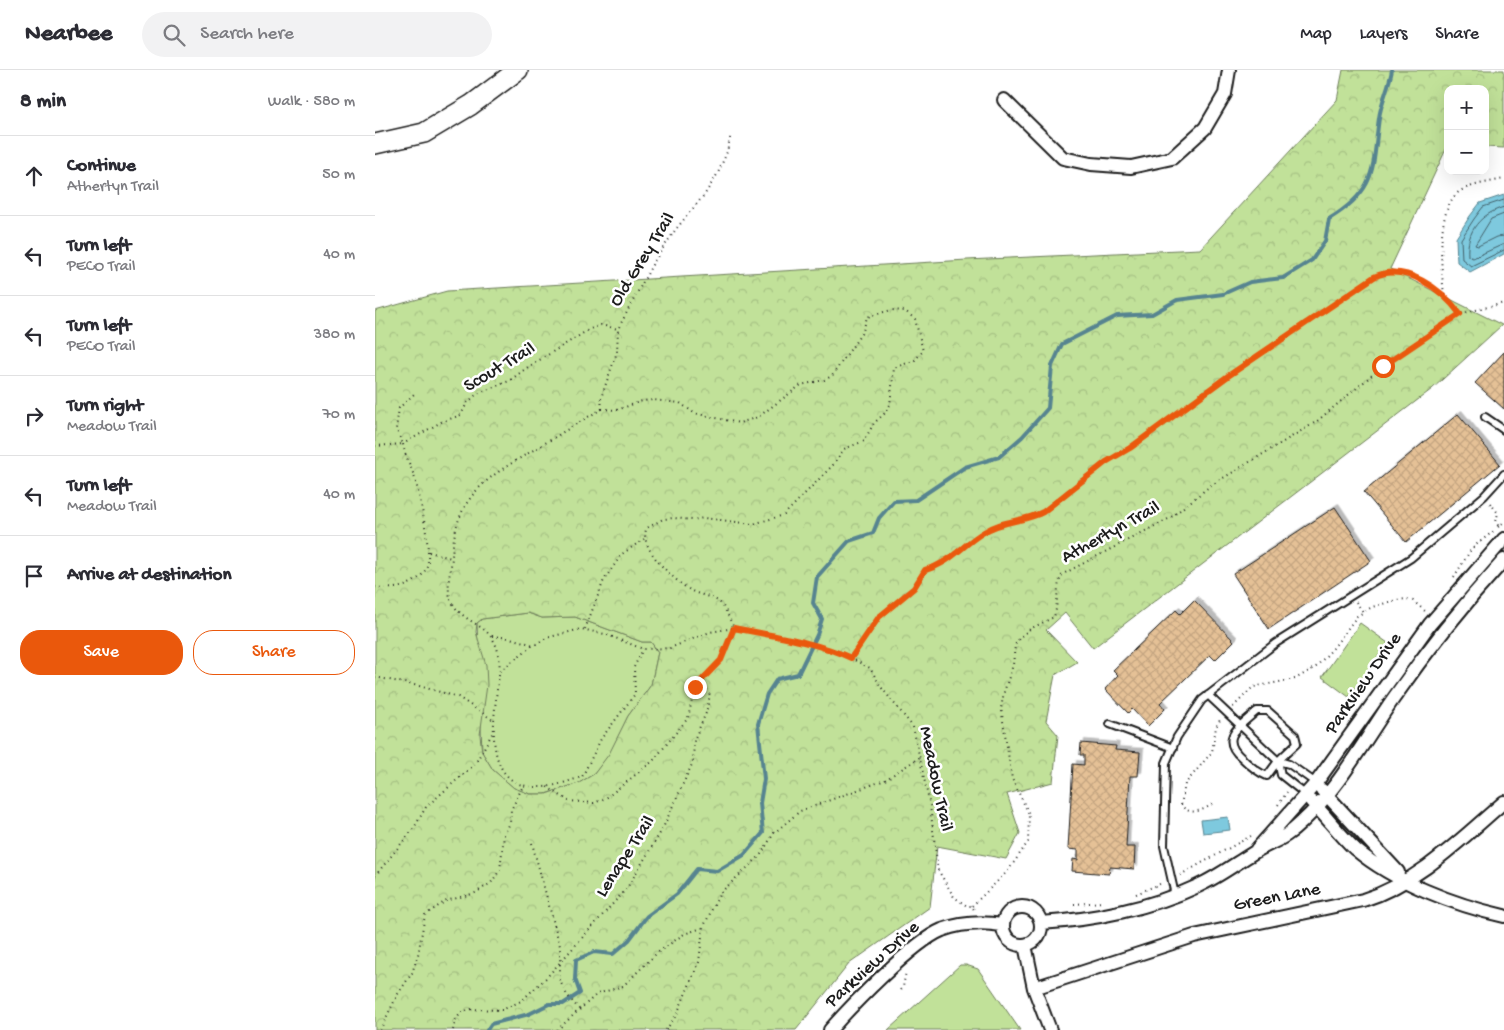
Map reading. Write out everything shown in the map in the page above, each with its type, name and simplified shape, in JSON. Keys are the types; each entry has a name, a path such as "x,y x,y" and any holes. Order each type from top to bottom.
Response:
{"main road":[{"path":"375,144 424,133 471,105 518,70"}],"street":[{"path":"1004,100 1063,158 1091,164 1131,167 1172,158 1205,128 1225,94 1229,70"},
{"name":"Parkview Drive","path":"1256,851 1316,783 1430,624 1488,556 1501,533"},
{"path":"1488,556 1503,564"},
{"name":"Parkview Drive","path":"1041,923 1128,909 1175,895 1213,878 1256,851 1283,839 1327,795 1354,760 1422,658 1461,609 1503,564"},
{"path":"1316,783 1407,880"},
{"path":"1305,794 1354,848 1374,863 1468,908 1504,916"},
{"name":"Green Lane","path":"1034,988 1194,936 1363,900 1407,880 1436,860 1504,802"},
{"path":"1019,907 1031,909 1037,913 1041,923 1036,939 1025,945 1010,942 1005,937 1002,925 1007,913 1019,907"},
{"name":"Parkview Drive","path":"830,1030 881,979 933,934 963,925 988,923 1002,925"},
{"path":"1025,945 1034,988 1050,1030"}],"lane":[{"path":"1485,417 1504,430"},
{"path":"1175,895 1164,846 1166,763 1177,737 1202,700 1276,643 1411,558 1484,496 1504,474"},
{"path":"1208,695 1278,761 1289,764 1316,783"},
{"path":"1257,711 1268,711 1295,734 1297,743 1278,761 1267,776 1258,773 1233,750 1230,741 1240,727 1257,711"},
{"path":"1110,724 1173,748"},
{"path":"1278,761 1281,775 1305,794"}],"path":[{"name":"Old Grey Trail","path":"602,409 601,398 617,352 618,329 667,242 719,173 731,134"},
{"path":"1443,294 1441,259 1443,227 1453,198 1461,190 1504,179"},
{"path":"851,658 879,617 914,588 925,570 941,566 983,532 995,526 1033,518 1043,512 1106,462 1130,448 1228,376 1374,277 1388,271 1423,282 1443,294 1460,314 1504,303"},
{"path":"500,671 546,638 571,630 585,630 605,634 643,649 634,667 635,694 601,739 582,777 546,786 523,786 503,770 494,748 493,732 500,671 499,656 491,636 481,625 458,611 449,591 455,529 471,498 490,476 602,409 617,410 643,401 653,400 680,403 694,413 739,423 758,417 801,386 825,380 832,376 863,331 867,317 891,310 905,311 915,319 924,346 922,354 915,360 900,364 894,368 889,405 884,414 873,422 864,442 844,449 833,465 783,515 753,524 704,518 692,520 663,519 651,524 644,533 644,539 649,549 664,568 688,589 719,602 734,628 721,660 695,687 689,718 653,762 606,798 594,803 581,804 557,795 546,786"},
{"name":"Athertyn Trail","path":"972,906 1008,871 1028,842 1029,814 1012,779 1001,708 1013,665 1015,645 1020,637 1030,629 1054,617 1057,608 1059,578 1063,574 1170,518 1210,486 1316,422 1383,366 1460,314"},
{"name":"Scout Trail","path":"375,446 403,444 441,422 461,415 467,403 477,394 509,381 590,329 601,326 618,329"},
{"path":"375,587 391,588 407,585 419,579 427,566 429,552 419,498 413,475 406,461 403,444 396,429 399,408 414,394"},
{"path":"1484,496 1498,513 1496,522 1501,533"},
{"path":"585,630 604,580 622,554 644,539"},
{"path":"429,552 452,558"},
{"path":"1353,595 1363,612"},
{"path":"1231,710 1253,687 1295,679 1316,667 1357,616 1363,612 1383,603 1407,599 1413,601 1425,611"},
{"name":"Meadow Trail","path":"643,649 670,648 710,632 734,628 785,637 819,646 851,658 870,668 881,687 913,727 931,813 938,870 954,897 972,906"},
{"path":"491,636 510,638 534,645"},
{"path":"375,677 419,686 458,697 494,721"},
{"name":"Lenape Trail","path":"453,1030 455,1019 462,1012 472,1009 502,1010 512,1007 546,978 627,888 662,830 693,762 694,740 706,713 710,695 702,681"},
{"path":"1212,804 1203,810 1195,811 1187,810 1181,805 1185,784 1212,752 1216,727 1220,720"},
{"path":"375,876 409,834 425,807 475,764 493,732"},
{"path":"666,1030 677,1014 699,962 703,928 720,893 760,856 774,833 789,818 819,802 885,780 920,757"},
{"path":"380,1030 398,994 412,972 418,955 425,916 446,901 475,893 491,883 500,870 504,835 509,823 511,810 523,786"},
{"path":"1277,807 1289,790"},
{"path":"1180,875 1243,842 1255,833"},
{"path":"532,843 557,936 561,960 560,980 567,995 579,1010"},
{"path":"1130,896 1162,883"},
{"path":"1074,904 1106,902"},
{"path":"972,906 976,915"},
{"path":"557,1030 597,994 623,986 657,954 684,934 703,928"},
{"path":"901,990 906,970"}],"green space":[{"path":"1343,70 1504,70 1504,148 1489,147 1489,85 1444,85 1444,154 1390,269 1502,325 1432,389 1093,648 1065,613 1046,630 1077,662 1055,675 1046,721 1058,735 1053,782 1007,794 1020,833 1006,859 937,846 930,907 849,964 796,1030 375,1030 375,311 447,291 967,260 1200,249 1337,100","holes":["528,613 542,618 575,617 642,642 651,642 658,652 651,685 628,716 609,754 594,774 579,783 546,794 530,794 514,788 493,770 482,752 480,735 487,685 486,665 476,632 477,623 482,619"]},
{"path":"528,613 542,618 575,617 642,642 651,642 658,652 651,685 628,716 610,754 594,774 579,783 545,794 530,794 514,788 493,770 482,752 477,623 482,619"},
{"path":"1360,623 1388,643 1349,697 1322,677"},
{"path":"960,965 978,969 1020,1030 888,1030"}],"water":[{"path":"1504,195 1504,254 1470,272 1457,262 1456,238 1480,203"},
{"path":"1228,817 1230,830 1203,833 1201,820"}],"building":[{"path":"1504,352 1504,409 1475,383"},
{"path":"1458,414 1500,464 1406,542 1364,492"},
{"path":"1335,507 1371,561 1269,629 1233,574"},
{"path":"1194,600 1234,641 1215,660 1210,655 1160,703 1165,709 1148,726 1132,709 1128,713 1105,689 1118,675 1113,670 1176,610 1180,614"},
{"path":"1081,743 1116,746 1115,750 1140,752 1138,776 1130,776 1126,847 1135,847 1134,869 1110,867 1109,874 1072,871 1073,859 1078,860 1078,850 1068,849 1073,764 1084,765 1084,755 1080,755"}],"waterway":[{"path":"487,1030 491,1024 529,1014 549,1004 563,1004 580,993 575,979 576,960 594,952 613,954 629,940 647,916 677,894 697,869 717,871 744,855 763,833 760,803 764,779 758,724 767,694 777,679 798,674 817,635 822,619 813,603 817,577 849,541 873,533 879,518 894,501 916,500 965,467 999,457 1022,437 1048,408 1052,366 1062,344 1117,316 1152,314 1177,300 1223,294 1250,282 1283,278 1312,260 1325,241 1329,219 1356,198 1365,187 1370,176 1380,112 1392,70"}],"route":[{"path":"695,687 721,660 734,628 785,637 834,650 851,658 862,639 879,617 914,588 925,570 941,566 983,532 995,526 1033,518 1043,512 1061,500 1106,462 1130,448 1228,376 1374,277 1388,271 1409,276 1423,282 1443,294 1460,314 1383,366"}]}
